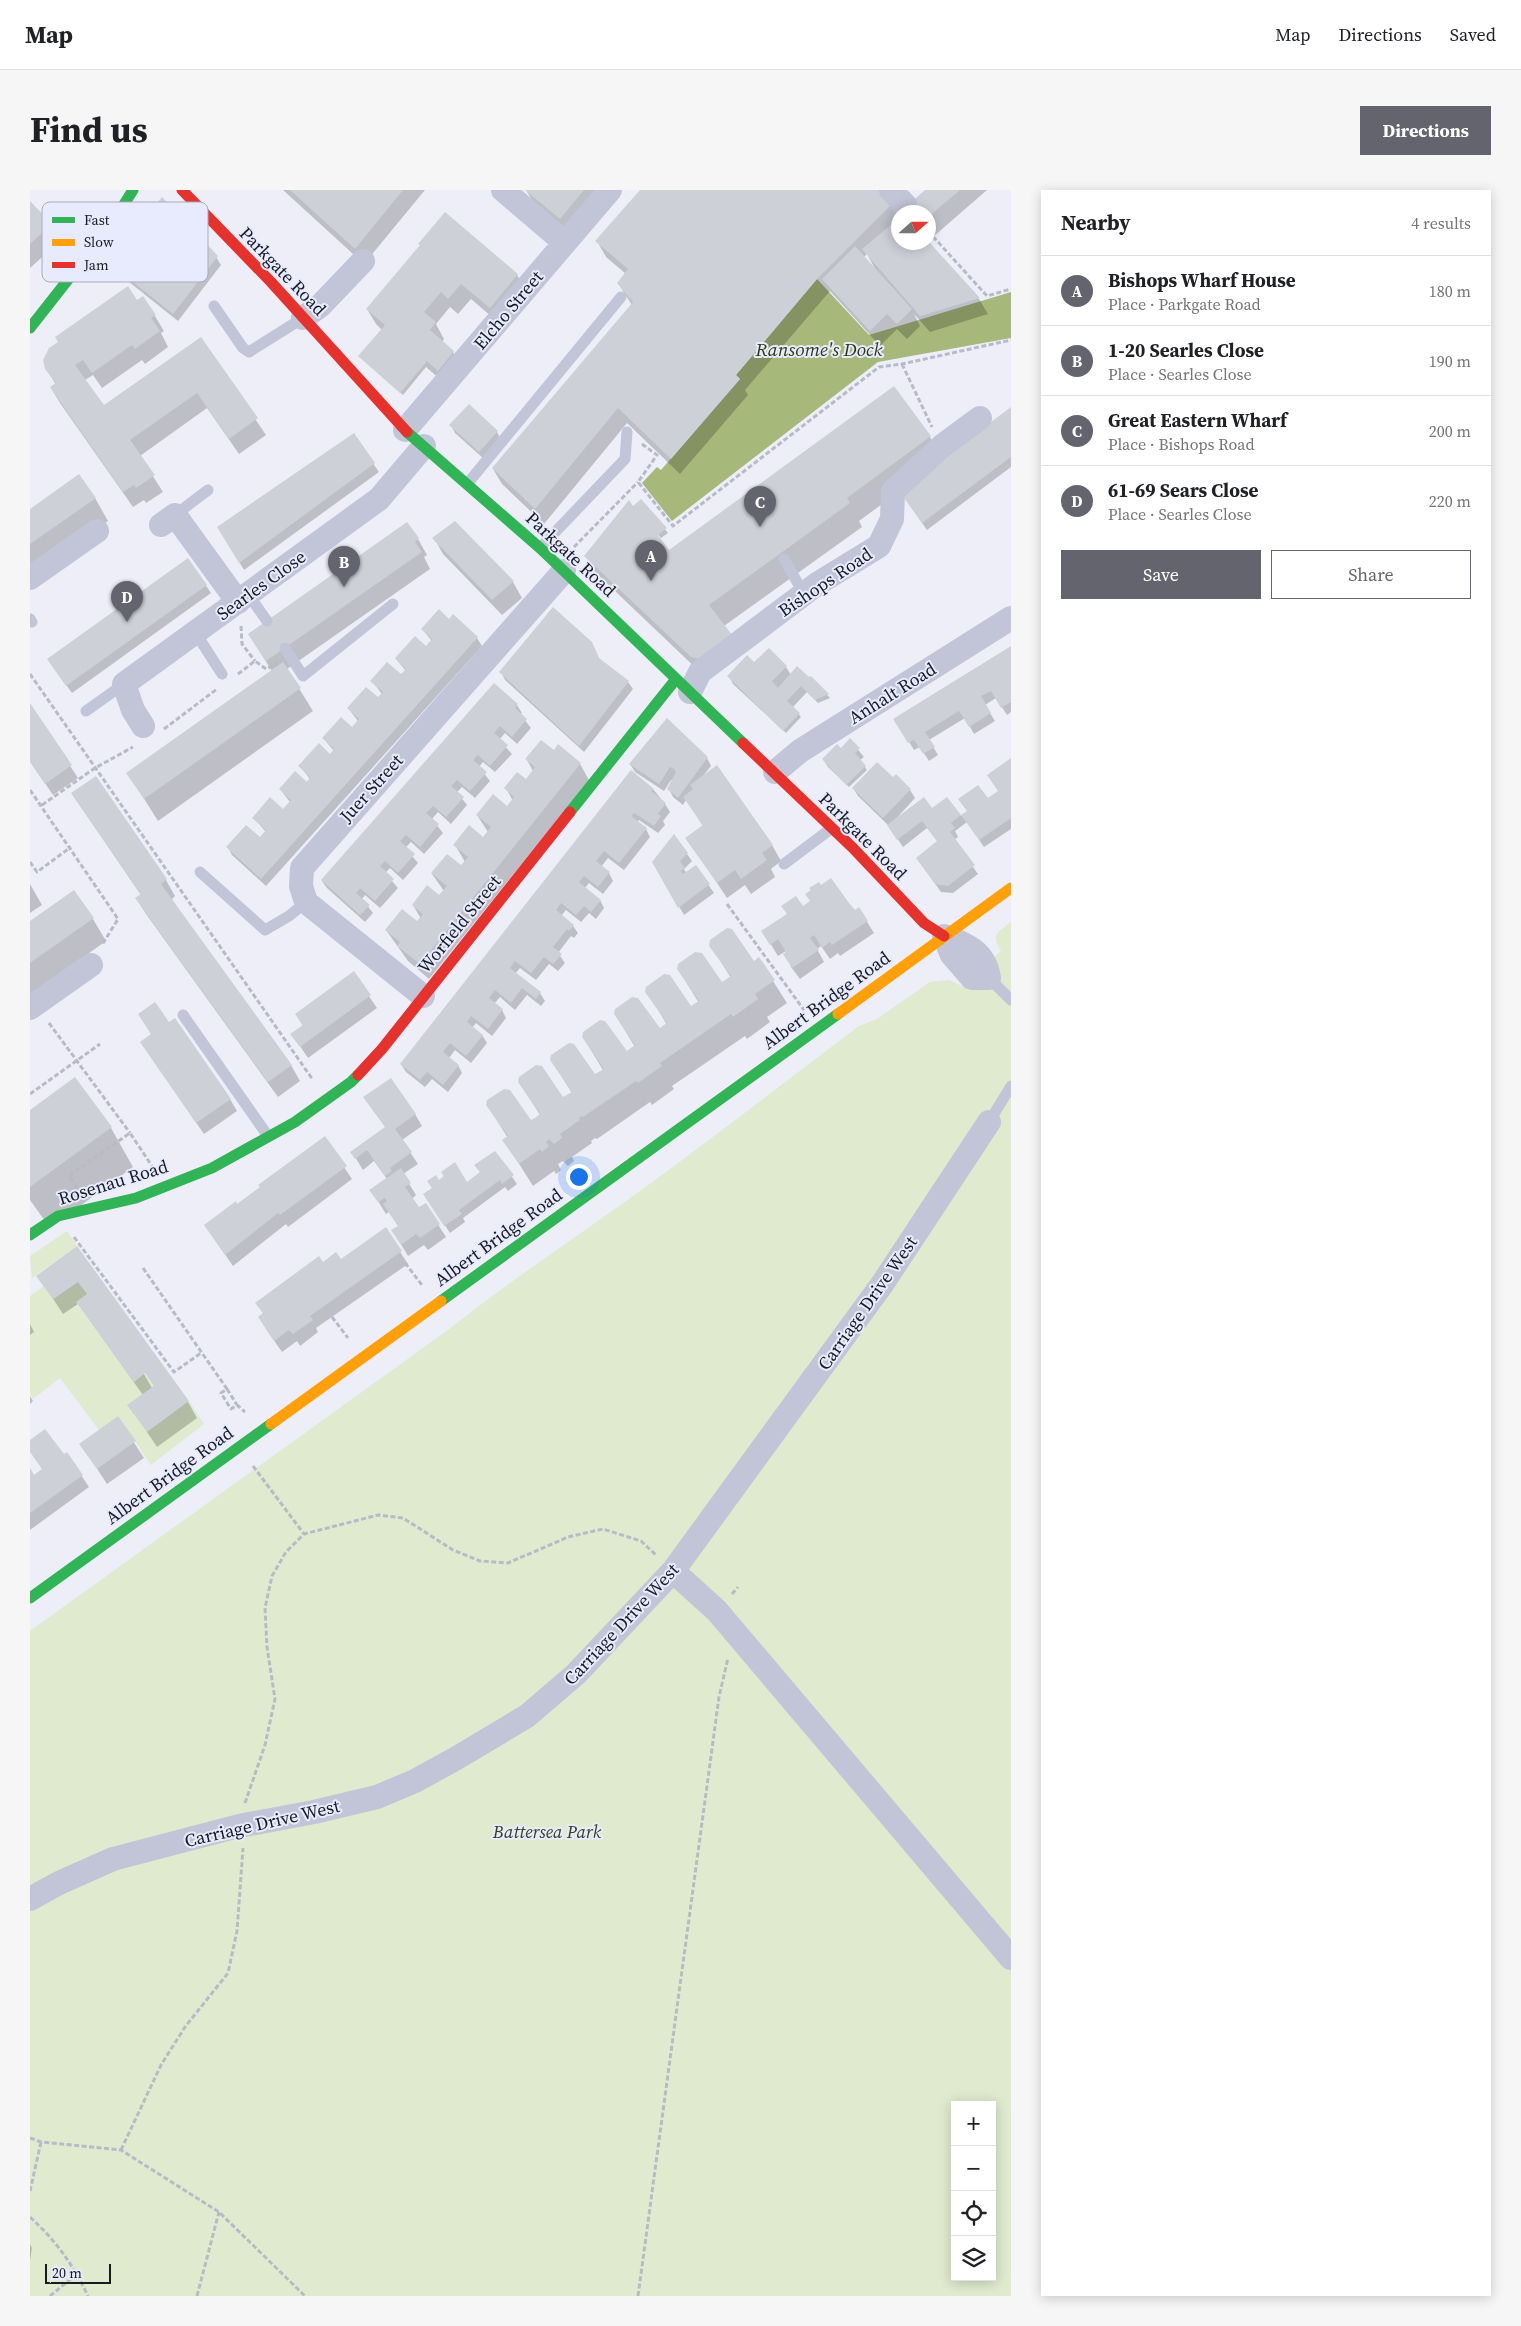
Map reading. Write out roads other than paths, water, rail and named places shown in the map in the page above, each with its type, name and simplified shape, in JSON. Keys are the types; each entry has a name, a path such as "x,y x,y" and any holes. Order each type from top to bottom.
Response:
{"main road":[{"path":"125,202 133,190"},
{"name":"Parkgate Road","path":"182,190 193,202"},
{"name":"Parkgate Road","path":"208,217 304,318 405,430 468,483 540,548 568,560 683,685 832,828 924,923 944,936"},
{"path":"30,328 66,282"},
{"name":"Worfield Street","path":"236,1154 295,1122 351,1082 382,1049 423,996 683,685"},
{"name":"Albert Bridge Road","path":"30,1598 1011,888"},
{"name":"Rosenau Road","path":"30,1236 52,1220 63,1215 160,1189 212,1168 236,1154"}],"street":[{"path":"503,190 565,243"},
{"name":"Elcho Street","path":"405,430 610,190"},
{"path":"304,318 320,306 363,261"},
{"name":"Bishops Road","path":"683,685 804,594 879,546 892,518 893,491 942,446 980,418"},
{"name":"Searles Close","path":"124,684 195,632 244,605 379,499 424,446"},
{"path":"168,520 244,605"},
{"path":"30,578 97,531"},
{"name":"Juer Street","path":"306,902 301,886 301,876 302,868 309,858 568,560"},
{"name":"Anhalt Road","path":"775,772 800,751 1011,618"},
{"path":"124,684 133,710 146,732"},
{"path":"306,902 423,996"},
{"path":"944,936 952,955 972,978 989,978"},
{"path":"33,1006 90,965"},
{"name":"Carriage Drive West","path":"30,1899 59,1883 113,1859 239,1826 314,1812 377,1797 414,1781 455,1759 527,1716 569,1680 673,1571 884,1283 989,1122"},
{"path":"673,1571 717,1611 734,1634 1011,1958"}],"lane":[{"path":"468,483 621,297"},
{"path":"214,306 243,348 249,352 304,318"},
{"path":"540,548 626,459 628,432"},
{"path":"168,520 208,490"},
{"path":"784,559 804,594"},
{"path":"285,648 303,676 393,604"},
{"path":"244,605 267,621"},
{"path":"195,632 228,676"},
{"path":"86,711 124,684"},
{"path":"784,864 832,828"},
{"path":"200,872 265,930 289,916 306,902"},
{"path":"989,978 1011,1000"},
{"path":"182,1015 268,1136"},
{"name":"Carriage Drive West","path":"989,1122 1011,1086"}],"water":[{"name":"Ransome's Dock","path":"817,279 869,335 1011,292 1011,338 878,362 672,521 642,483 657,467 661,470 740,379 736,375"}],"place":[{"name":"Great Eastern Wharf","path":"760,527"},
{"name":"Bishops Wharf House","path":"651,581"},
{"name":"1-20 Searles Close","path":"344,587"},
{"name":"61-69 Sears Close","path":"127,622"}],"park label":[{"name":"Battersea Park","path":"547,1831"}]}
